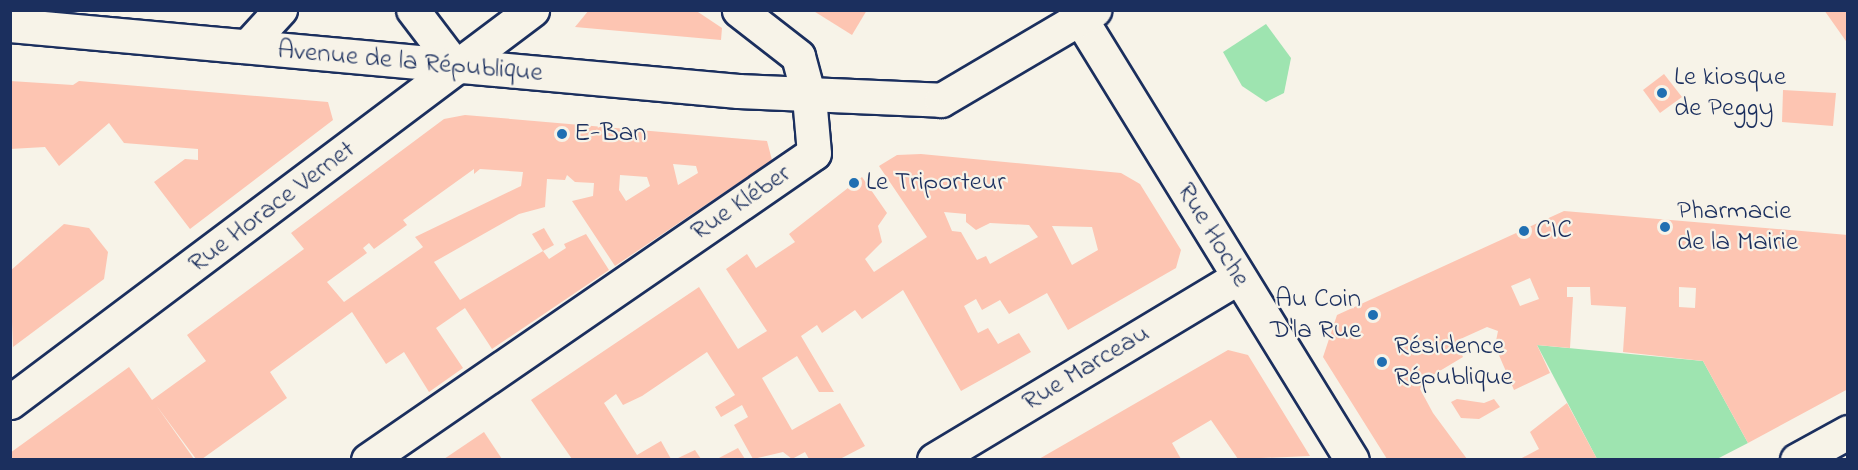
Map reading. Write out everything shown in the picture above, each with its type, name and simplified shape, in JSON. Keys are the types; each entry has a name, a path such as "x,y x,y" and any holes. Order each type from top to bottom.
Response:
{"street":[{"path":"248,46 280,10"},
{"path":"413,10 457,68"},
{"name":"Rue Horace Vernet","path":"10,402 532,10"},
{"path":"739,10 798,56 809,97 941,100 1083,13"},
{"name":"Rue Hoche","path":"1083,13 1238,277 1352,459"},
{"name":"Avenue de la République","path":"10,25 248,46 457,68 809,97"},
{"name":"Rue Kléber","path":"368,459 814,153 809,97"},
{"name":"Rue Marceau","path":"934,459 1238,277"},
{"path":"1797,459 1848,432"}],"green space":[{"path":"1266,24 1291,58 1284,93 1266,102 1242,86 1223,52"},
{"path":"1537,345 1703,361 1748,443 1717,459 1597,459"}],"building":[{"path":"589,10 695,10 722,28 721,40 575,27"},
{"path":"812,10 867,10 852,35"},
{"path":"1824,10 1848,10 1848,44 1829,17"},
{"name":"Le kiosque de Peggy","path":"1664,74 1682,97 1660,113 1643,90"},
{"path":"10,81 73,85 79,81 328,102 333,120 190,229 154,182 185,159 198,160 198,149 124,143 109,123 59,166 45,147 10,149"},
{"path":"1783,90 1836,93 1833,126 1782,122"},
{"path":"465,115 767,141 772,160 615,266 572,201 593,196 594,183 575,182 567,175 565,180 547,179 545,207 519,214 434,262 460,300 543,251 549,259 566,248 564,244 586,234 609,270 492,349 465,308 436,328 463,368 429,392 404,352 386,364 352,312 270,372 287,398 202,459 196,459 156,405 194,459 10,459 10,453 129,367 152,400 206,361 187,335 304,249 291,233 444,119","holes":["673,164 696,166 698,173 678,185","474,169 474,174 480,169 523,172 521,186 415,237 423,247 344,302 327,282 367,253 363,248 369,243 374,249 407,225 403,220","620,175 647,177 650,186 626,201 619,190"]},
{"path":"921,154 1121,173 1140,184 1181,250 1176,268 1068,330 1047,293 1009,314 1000,300 982,310 976,299 964,306 978,333 988,328 998,344 1019,333 1031,352 961,391 903,290 862,319 855,310 822,333 817,325 801,336 834,392 819,392 797,356 762,378 792,430 840,403 865,446 840,459 809,459 805,452 792,459 783,452 753,459 734,425 748,417 742,405 721,417 715,407 735,395 707,352 642,396 623,405 616,394 604,403 637,455 661,441 671,459 572,459 531,400 699,287 738,349 767,331 726,269 747,254 756,268 795,242 789,234 862,177 887,213 878,226 882,242 865,259 874,272 927,237 879,166 897,155","holes":["944,212 966,214 966,222 976,230 990,223 1029,225 1038,237 990,264 986,256 977,260 961,232 952,231","1052,226 1092,227 1098,250 1072,265"]},
{"path":"1564,211 1848,235 1848,389 1748,443 1703,361 1623,352 1626,307 1591,305 1590,287 1567,287 1567,297 1573,297 1570,348 1537,345 1550,373 1514,390 1495,346 1498,331 1487,327 1456,341 1463,357 1423,381 1420,389 1433,413 1467,459 1387,459 1323,357 1337,315","holes":["1530,278 1539,299 1520,306 1511,286","1679,287 1696,288 1695,308 1679,307"]},
{"path":"64,224 89,228 108,252 104,279 13,347 10,271"},
{"path":"544,228 554,245 543,251 532,234"},
{"path":"1228,350 1248,355 1310,456 1238,459 1211,420 1172,443 1181,459 1039,459"},
{"path":"1457,399 1484,403 1494,399 1500,407 1479,419 1461,418 1451,402"},
{"name":"Résidence République","path":"1567,403 1597,459 1520,459 1539,449 1530,432"},
{"path":"484,432 502,459 444,459"},
{"path":"738,448 745,459 717,459"},
{"path":"695,450 701,459 676,459"}],"place":[{"name":"Le kiosque de Peggy","path":"1662,93"},
{"name":"E-Ban","path":"562,134"},
{"name":"Le Triporteur","path":"854,183"},
{"name":"Pharmacie de la Mairie","path":"1665,227"},
{"name":"CIC","path":"1524,231"},
{"name":"Au Coin D'la Rue","path":"1373,315"},
{"name":"Résidence République","path":"1382,362"}]}
